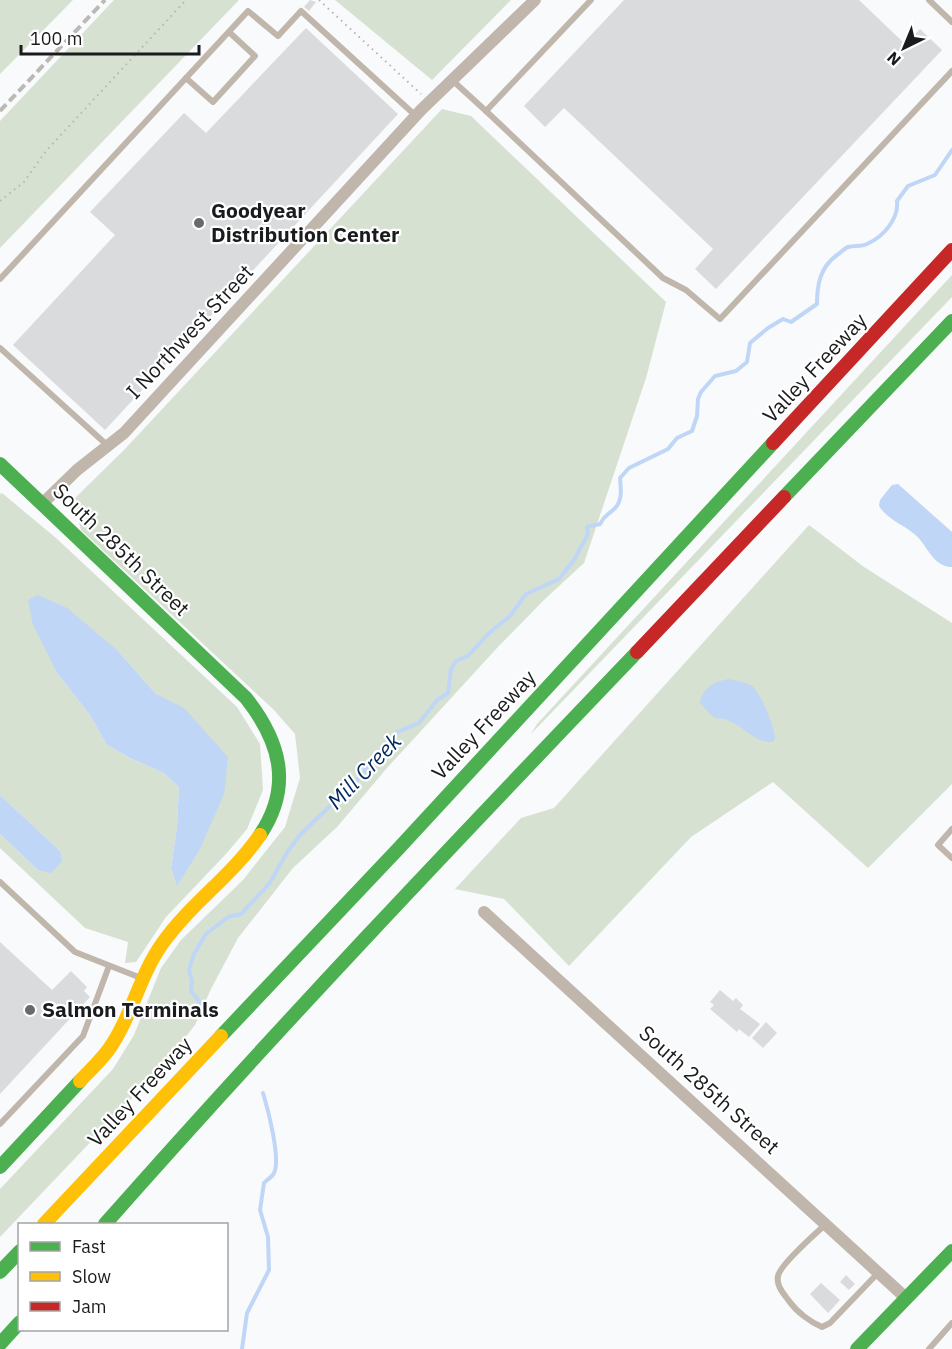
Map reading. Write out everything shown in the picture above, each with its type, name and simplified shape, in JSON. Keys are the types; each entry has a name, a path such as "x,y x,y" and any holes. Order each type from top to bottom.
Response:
{"main road":[{"name":"Valley Freeway","path":"45,1223 399,848 952,250"},
{"path":"106,1223 194,1124 483,813 952,321"},
{"name":"South 285th Street","path":"0,464 246,698 272,734 278,754 278,795 264,830 248,852 164,941 150,962 112,1046 0,1167"},
{"path":"857,1349 952,1251"},
{"path":"0,1272 18,1253"},
{"path":"0,1326 18,1308"},
{"path":"0,1344 18,1324"}],"street":[{"name":"I Northwest Street","path":"43,503 77,470 124,433 416,116 535,0"},
{"name":"South 285th Street","path":"484,912 906,1298"}],"lane":[{"path":"486,111 591,0"},
{"path":"929,0 952,22"},
{"path":"0,279 249,11 278,36 301,11 416,116"},
{"path":"186,78 213,102 255,56 229,32"},
{"path":"452,80 663,278 686,290 720,320 952,71"},
{"path":"0,348 108,446"},
{"path":"952,829 938,844 952,858"},
{"path":"0,882 75,952 142,979"},
{"path":"0,1124 83,1036 109,966"},
{"path":"825,1225 778,1275 778,1285 793,1307 815,1324 822,1326 830,1323 878,1273"},
{"path":"929,1349 952,1323"}],"path":[{"path":"0,201 24,182 46,151 186,0"},
{"path":"320,0 430,102"}],"green space":[{"path":"0,0 73,0 0,74"},
{"path":"114,0 239,0 0,248 0,121"},
{"path":"335,0 511,0 432,80"},
{"path":"442,109 471,116 666,302 646,378 584,563 497,648 387,768 337,827 293,868 238,938 195,1025 162,1067 0,1237 0,1189 113,1069 134,1035 161,968 181,940 243,880 285,827 300,778 295,734 274,710 81,530 73,500 124,450"},
{"path":"952,275 952,297 531,734 537,724"},
{"path":"2,493 56,538 237,707 260,744 263,790 247,829 166,917 136,962 125,963 128,942 85,928 0,848 0,834 38,870 60,851 0,795 0,494","holes":["117,650 156,694 199,851 177,885 171,868 177,827 179,787 164,773 107,745 90,715 57,673"]},
{"path":"809,525 864,567 952,623 952,784 868,868 773,782 691,837 569,966 504,899 455,889 521,818 554,808"}],"water":[{"path":"898,484 952,532 952,567 939,563 918,537 882,511 879,506 880,500 892,485"},
{"path":"38,595 67,608 117,650 156,694 184,708 228,757 224,794 199,851 177,886 171,868 177,827 179,787 164,773 107,745 90,715 57,673 33,625 28,600"},
{"path":"729,679 752,686 756,690 770,719 775,739 773,742 765,742 731,722 714,718 700,703 706,689 719,681"},
{"path":"0,795 60,851 62,861 51,873 38,870 0,834"}],"building":[{"path":"310,0 316,2 309,11 304,7"},
{"path":"624,0 859,0 905,44 920,29 942,50 716,289 695,269 713,249 564,108 545,127 524,106"},
{"name":"Goodyear Distribution Center","path":"306,28 398,114 105,430 13,345 115,235 90,212 184,113 206,133"},
{"path":"0,942 52,990 71,971 87,987 84,991 90,997 0,1094"},
{"path":"720,990 733,1001 736,998 743,1005 740,1009 760,1024 749,1037 739,1029 737,1032 710,1009 714,1005 710,1002"},
{"path":"766,1022 777,1033 763,1048 752,1038"},
{"path":"846,1275 855,1284 849,1290 840,1282"},
{"path":"821,1283 840,1300 828,1313 810,1294"}],"waterway":[{"name":"Mill Creek","path":"201,1004 191,991 192,981 189,970 194,954 206,934 228,917 241,914 269,884 300,835 361,776 395,733 419,723 437,700 448,693 451,669 456,661 468,656 488,634 510,616 526,594 559,579 574,560 588,534 587,527 600,524 616,507 621,495 620,478 629,468 668,449 677,438 692,431 697,416 698,399 715,376 736,371 747,362 750,343 768,328 783,319 791,322 817,304 821,277 831,260 850,246 867,244 879,237 893,221 897,201 908,186 935,175 952,150"},
{"name":"Mill Creek","path":"242,1349 247,1313 269,1270 268,1237 260,1210 264,1183 274,1173 276,1157 263,1093"}],"railway":[{"path":"0,111 105,0"}],"traffic: fast":[{"path":"784,497 952,321"},
{"path":"221,1036 399,848 773,443"},
{"path":"0,464 246,698 258,714 274,747 279,781 277,799 260,835"},
{"path":"106,1223 301,1007 637,652"},
{"path":"0,1167 80,1081"},
{"path":"857,1349 952,1251"},
{"path":"0,1272 18,1253"},
{"path":"0,1344 18,1324"}],"traffic: slow":[{"path":"80,1081 113,1043 148,968 162,944 185,916 237,864 260,835"},
{"path":"45,1223 221,1036"}],"traffic: jam":[{"path":"773,443 952,250"},
{"path":"637,652 784,497"}],"place":[{"name":"Goodyear Distribution Center","path":"199,223"},
{"name":"Salmon Terminals","path":"30,1010"}]}
